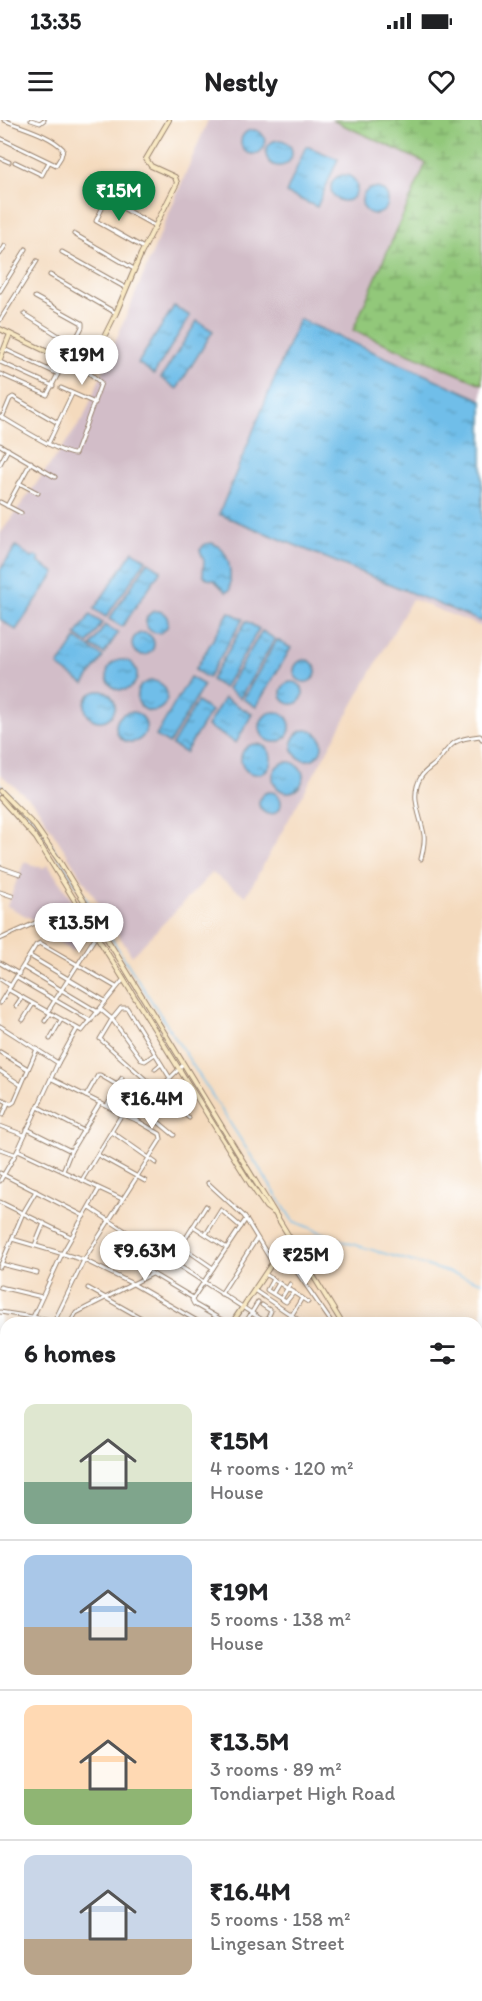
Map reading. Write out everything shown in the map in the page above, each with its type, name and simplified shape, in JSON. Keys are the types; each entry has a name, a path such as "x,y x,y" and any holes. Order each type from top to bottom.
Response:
{"main road":[{"path":"0,329 87,371 171,195 176,179 151,166 146,159 169,120"},
{"path":"0,360 10,334"},
{"path":"0,791 35,826 60,862 181,1067"},
{"path":"0,798 36,838 270,1204 338,1317"},
{"path":"236,1317 289,1238"}],"street":[{"path":"0,138 56,165 61,157 63,149 60,145 4,120"},
{"path":"32,120 40,123 44,120"},
{"path":"0,158 9,162"},
{"path":"15,162 42,175 50,162"},
{"path":"110,192 96,220 144,248"},
{"path":"119,206 155,226"},
{"path":"74,234 134,269"},
{"path":"0,254 5,246"},
{"path":"0,291 26,249"},
{"path":"62,252 126,288"},
{"path":"0,320 37,261"},
{"path":"50,275 116,313"},
{"path":"0,374 45,395 49,394 82,327 81,322 35,297"},
{"path":"24,314 72,344"},
{"path":"4,350 58,374"},
{"path":"0,360 53,386"},
{"path":"58,423 13,397 1,417 48,444 75,454 101,383 87,371"},
{"path":"61,388 95,403"},
{"path":"48,444 72,394"},
{"path":"0,445 55,477"},
{"path":"0,464 8,449"},
{"path":"8,506 31,462"},
{"path":"19,483 38,493"},
{"path":"0,502 21,513"},
{"path":"421,859 425,837 415,790 422,775 437,763 446,748 461,739 480,736 482,739"},
{"path":"0,808 6,803"},
{"path":"0,867 20,873"},
{"path":"0,892 12,896"},
{"path":"0,939 35,922 60,933"},
{"path":"45,1021 55,1000 97,934"},
{"path":"0,1003 2,995 9,990 38,943 42,943 116,987"},
{"path":"30,956 105,1001"},
{"path":"0,963 91,1021"},
{"path":"23,967 112,1019 142,1060 145,1061 155,1054"},
{"path":"0,979 11,986"},
{"path":"9,990 82,1031 116,987 125,979"},
{"path":"16,1006 22,997"},
{"path":"23,1020 33,1004"},
{"path":"170,1078 127,1008 121,1008 100,1039 189,1118"},
{"path":"50,1040 61,1020"},
{"path":"0,1026 58,1063"},
{"path":"0,1181 18,1150 58,1063 77,1029"},
{"path":"0,1098 8,1103 14,1102 37,1049"},
{"path":"0,1052 28,1069"},
{"path":"155,1070 162,1064"},
{"path":"136,1120 158,1090 181,1067"},
{"path":"0,1071 21,1085"},
{"path":"86,1096 99,1075 117,1085"},
{"path":"107,1106 122,1078"},
{"path":"52,1079 136,1120 162,1136 84,1260 56,1317"},
{"path":"82,1180 112,1132 131,1093"},
{"path":"3,1115 8,1103"},
{"path":"63,1171 71,1151 100,1103"},
{"path":"38,1107 84,1131"},
{"path":"144,1110 174,1135"},
{"path":"0,1126 25,1135"},
{"path":"27,1129 71,1151"},
{"path":"112,1132 156,1163"},
{"path":"0,1149 14,1155"},
{"path":"18,1150 122,1199"},
{"path":"98,1155 145,1181"},
{"path":"2,1174 84,1216"},
{"path":"208,1183 246,1219 272,1262"},
{"path":"0,1312 33,1317 62,1254 99,1189"},
{"path":"36,1191 23,1213 1,1265 37,1273"},
{"path":"0,1202 71,1237"},
{"path":"177,1251 206,1206"},
{"path":"90,1208 257,1317"},
{"path":"206,1234 220,1210 241,1227"},
{"path":"217,1317 194,1304 192,1300 246,1219"},
{"path":"35,1245 44,1223"},
{"path":"193,1226 227,1248"},
{"path":"221,1294 257,1238"},
{"path":"12,1239 84,1260 133,1284 190,1317"},
{"path":"181,1246 213,1268"},
{"path":"108,1247 193,1298"},
{"path":"281,1249 328,1317"},
{"path":"147,1271 157,1253"},
{"path":"73,1317 152,1273"},
{"path":"265,1274 308,1302"},
{"path":"273,1279 267,1288 281,1299 287,1302 294,1292"},
{"path":"273,1293 279,1283"},
{"path":"281,1299 290,1284"},
{"path":"0,1287 42,1297"},
{"path":"88,1288 139,1317"},
{"path":"254,1290 294,1317"},
{"path":"291,1315 302,1298"},
{"path":"249,1317 260,1304 272,1311 269,1317"}],"shaded area":[{"path":"208,120 482,120 482,627 412,599 246,896 212,873 132,956 35,804 0,774 0,534 83,419"},
{"path":"24,862 43,868 48,865 90,927 73,951 51,937 53,930 7,906"}],"green space":[{"path":"332,120 482,120 482,384 353,330 426,163"}],"water":[{"path":"253,130 262,133 265,142 262,151 253,154 244,151 241,142 244,133"},
{"path":"279,140 288,144 292,153 288,162 279,166 270,162 266,153 270,144"},
{"path":"306,146 338,159 317,207 286,193"},
{"path":"344,175 353,179 357,188 353,197 344,201 335,197 331,188 335,179"},
{"path":"375,188 384,192 388,201 384,210 375,214 366,210 362,201 366,192"},
{"path":"174,306 190,316 154,374 138,363"},
{"path":"299,319 482,400 482,622 219,514"},
{"path":"197,321 213,331 177,389 161,378"},
{"path":"212,543 223,551 228,562 230,590 226,592 214,580 203,575 204,561 200,550 205,544"},
{"path":"16,546 32,558 35,556 40,559 38,562 55,573 16,630 0,619 0,570"},
{"path":"133,551 146,560 106,617 94,609"},
{"path":"148,562 161,570 122,627 109,619"},
{"path":"153,611 161,611 168,618 168,626 161,633 153,633 146,626 146,618"},
{"path":"229,612 243,619 208,678 195,670"},
{"path":"90,615 102,623 88,644 76,635"},
{"path":"246,621 259,629 224,688 211,680"},
{"path":"105,625 118,633 104,654 91,646"},
{"path":"262,631 275,639 240,698 227,689"},
{"path":"143,633 151,636 154,644 151,652 143,655 135,652 132,644 135,636"},
{"path":"76,639 103,657 84,684 58,666"},
{"path":"277,640 291,648 256,707 243,699"},
{"path":"122,660 133,664 137,675 133,686 122,690 111,686 107,675 111,664"},
{"path":"305,660 313,663 316,671 313,679 305,682 297,679 294,671 297,663"},
{"path":"190,677 204,685 169,744 156,736"},
{"path":"152,681 163,685 167,696 163,707 152,711 141,707 137,696 141,685"},
{"path":"292,682 300,685 303,693 300,701 292,704 284,701 281,693 284,685"},
{"path":"100,691 111,695 115,706 111,717 100,721 89,717 85,706 89,695"},
{"path":"224,698 252,714 236,743 207,726"},
{"path":"197,702 211,711 185,753 172,745"},
{"path":"131,712 142,716 146,727 142,738 131,742 120,738 116,727 120,716"},
{"path":"275,712 286,716 290,727 286,738 275,742 264,738 260,727 264,716"},
{"path":"307,730 313,731 321,739 321,751 313,759 307,760 301,759 293,751 292,745 293,739 301,731"},
{"path":"256,744 267,748 271,759 267,770 256,774 245,770 241,759 245,748"},
{"path":"288,762 294,763 302,771 302,783 294,791 288,792 282,791 274,783 273,777 274,771 282,763"},
{"path":"270,792 278,795 281,803 278,811 270,814 262,811 259,803 262,795"}],"waterway":[{"path":"0,784 37,823 293,1221 345,1242 482,1282"}]}
